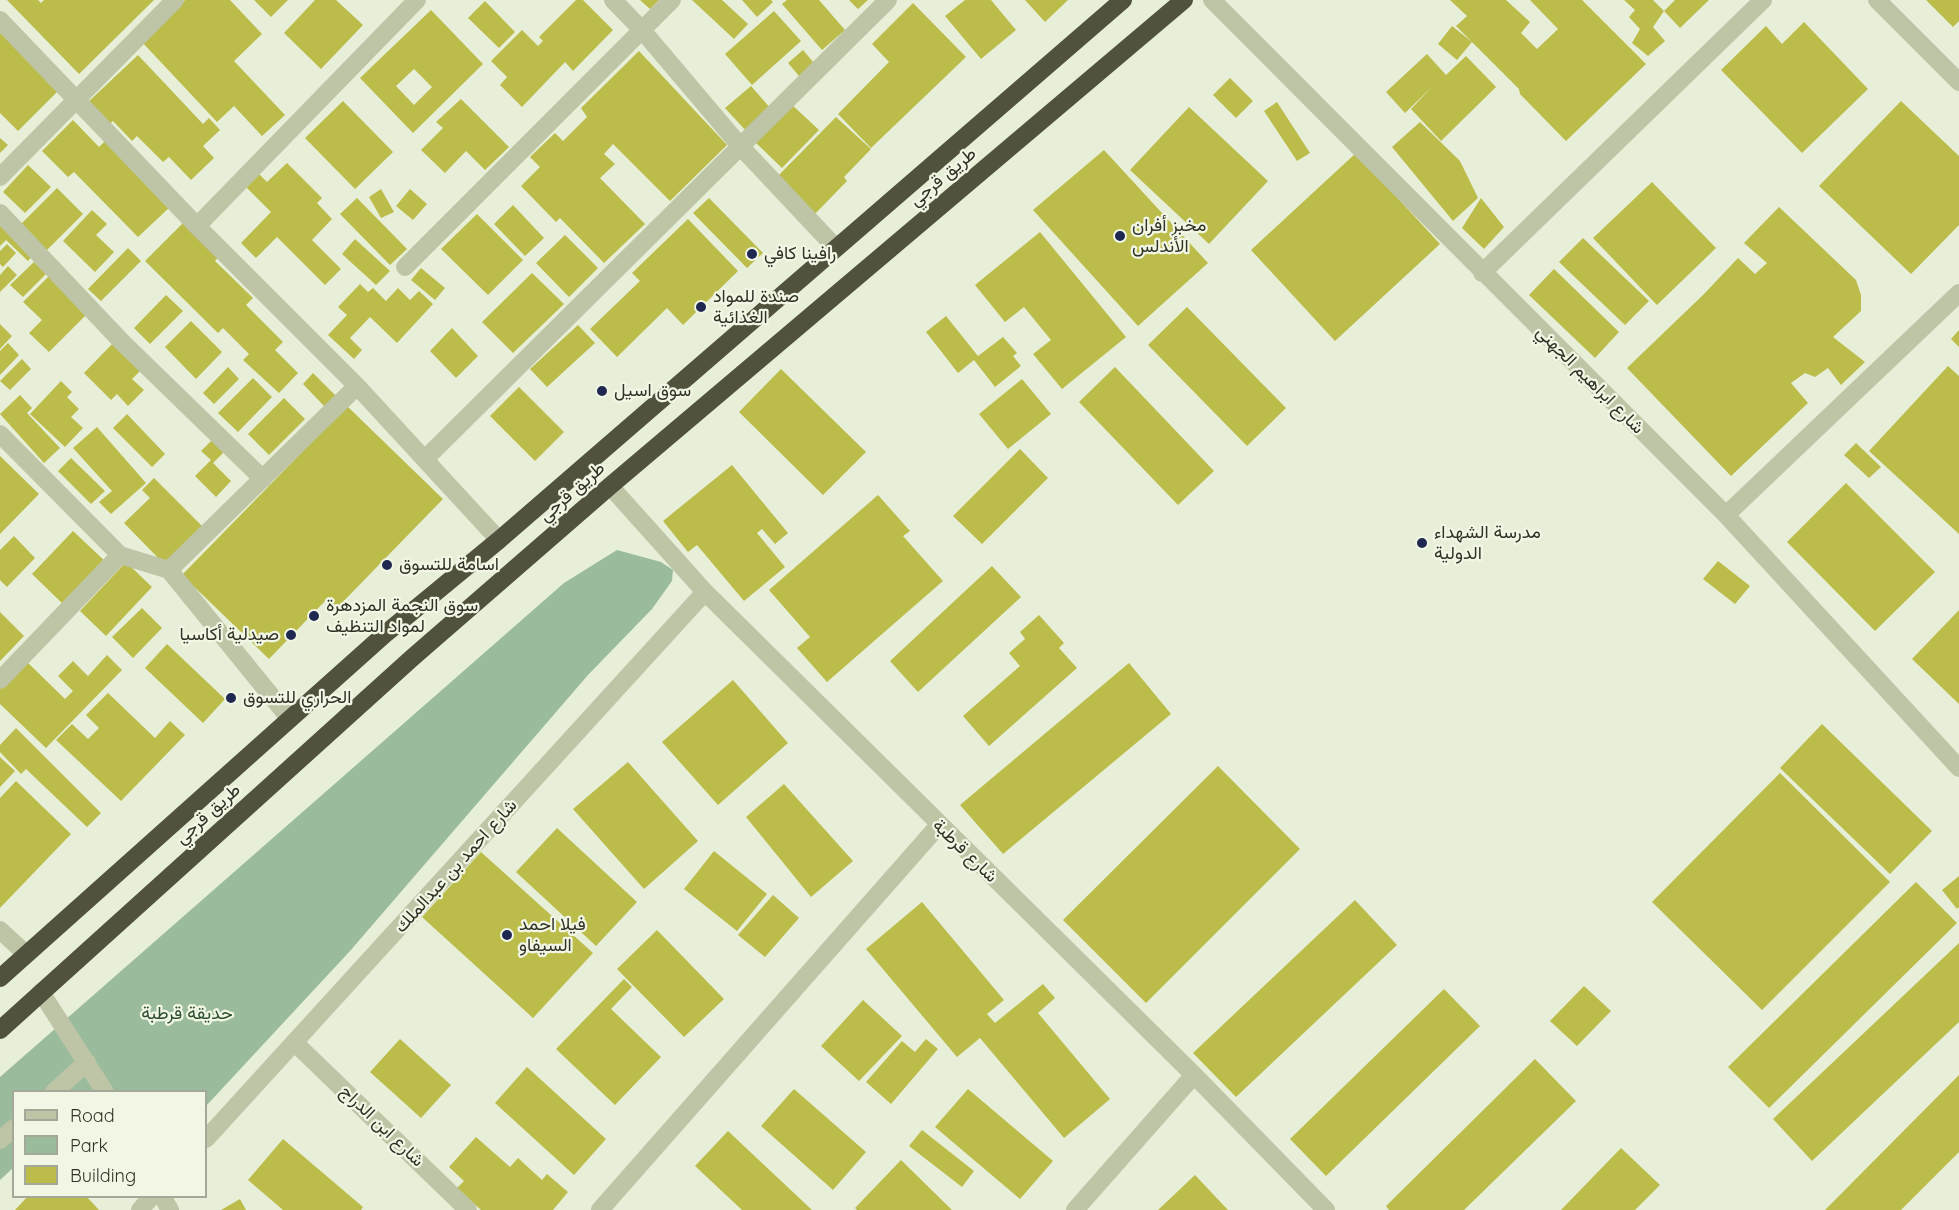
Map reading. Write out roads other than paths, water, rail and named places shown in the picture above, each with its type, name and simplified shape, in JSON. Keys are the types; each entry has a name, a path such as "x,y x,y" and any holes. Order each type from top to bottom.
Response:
{"highway":[{"name":"طريق قرجي","path":"0,978 385,634 498,540 1124,0"},
{"name":"طريق قرجي","path":"0,1030 412,658 610,486 1184,0"}],"street":[{"path":"0,177 175,0"},
{"path":"196,226 417,0"},
{"path":"613,0 642,30 741,147 835,247"},
{"path":"405,267 672,0"},
{"path":"426,458 888,0"},
{"name":"شارع ابراهيم الجهني","path":"1212,0 1726,515 1959,768"},
{"path":"1482,273 1763,0"},
{"path":"1877,0 1959,82"},
{"path":"0,20 196,226 426,458 498,540"},
{"path":"0,213 122,342 263,479"},
{"path":"1726,515 1959,293"},
{"path":"170,570 357,386"},
{"path":"0,434 120,555 170,570 290,719"},
{"name":"شارع قرطبة","path":"610,486 705,592 1194,1075 1326,1210"},
{"path":"0,680 120,555"},
{"name":"شارع احمد بن عبدالملك","path":"207,1138 705,592"},
{"path":"600,1210 939,825"},
{"path":"0,930 27,954"},
{"path":"41,992 104,1090"},
{"name":"شارع ابن الدراج","path":"295,1043 468,1210"},
{"path":"56,1090 87,1062"},
{"path":"1075,1210 1194,1075"},
{"path":"0,1140 12,1130"},
{"path":"140,1210 151,1198"}],"place":[{"name":"مخبز أفران الأندلس","path":"1120,236"},
{"name":"رافينا كافي","path":"752,254"},
{"name":"صندة للمواد الغذائية","path":"701,307"},
{"name":"سوق اسيل","path":"602,391"},
{"name":"مدرسة الشهداء الدولية","path":"1422,543"},
{"name":"اسامة للتسوق","path":"387,565"},
{"name":"سوق النجمة المزدهرة لمواد التنظيف","path":"314,616"},
{"name":"صيدلية أكاسيا","path":"291,635"},
{"name":"الحراري للتسوق","path":"231,698"},
{"name":"فيلا احمد السيفاو","path":"507,935"}],"park label":[{"name":"حديقة قرطبة","path":"187,1014"}]}
